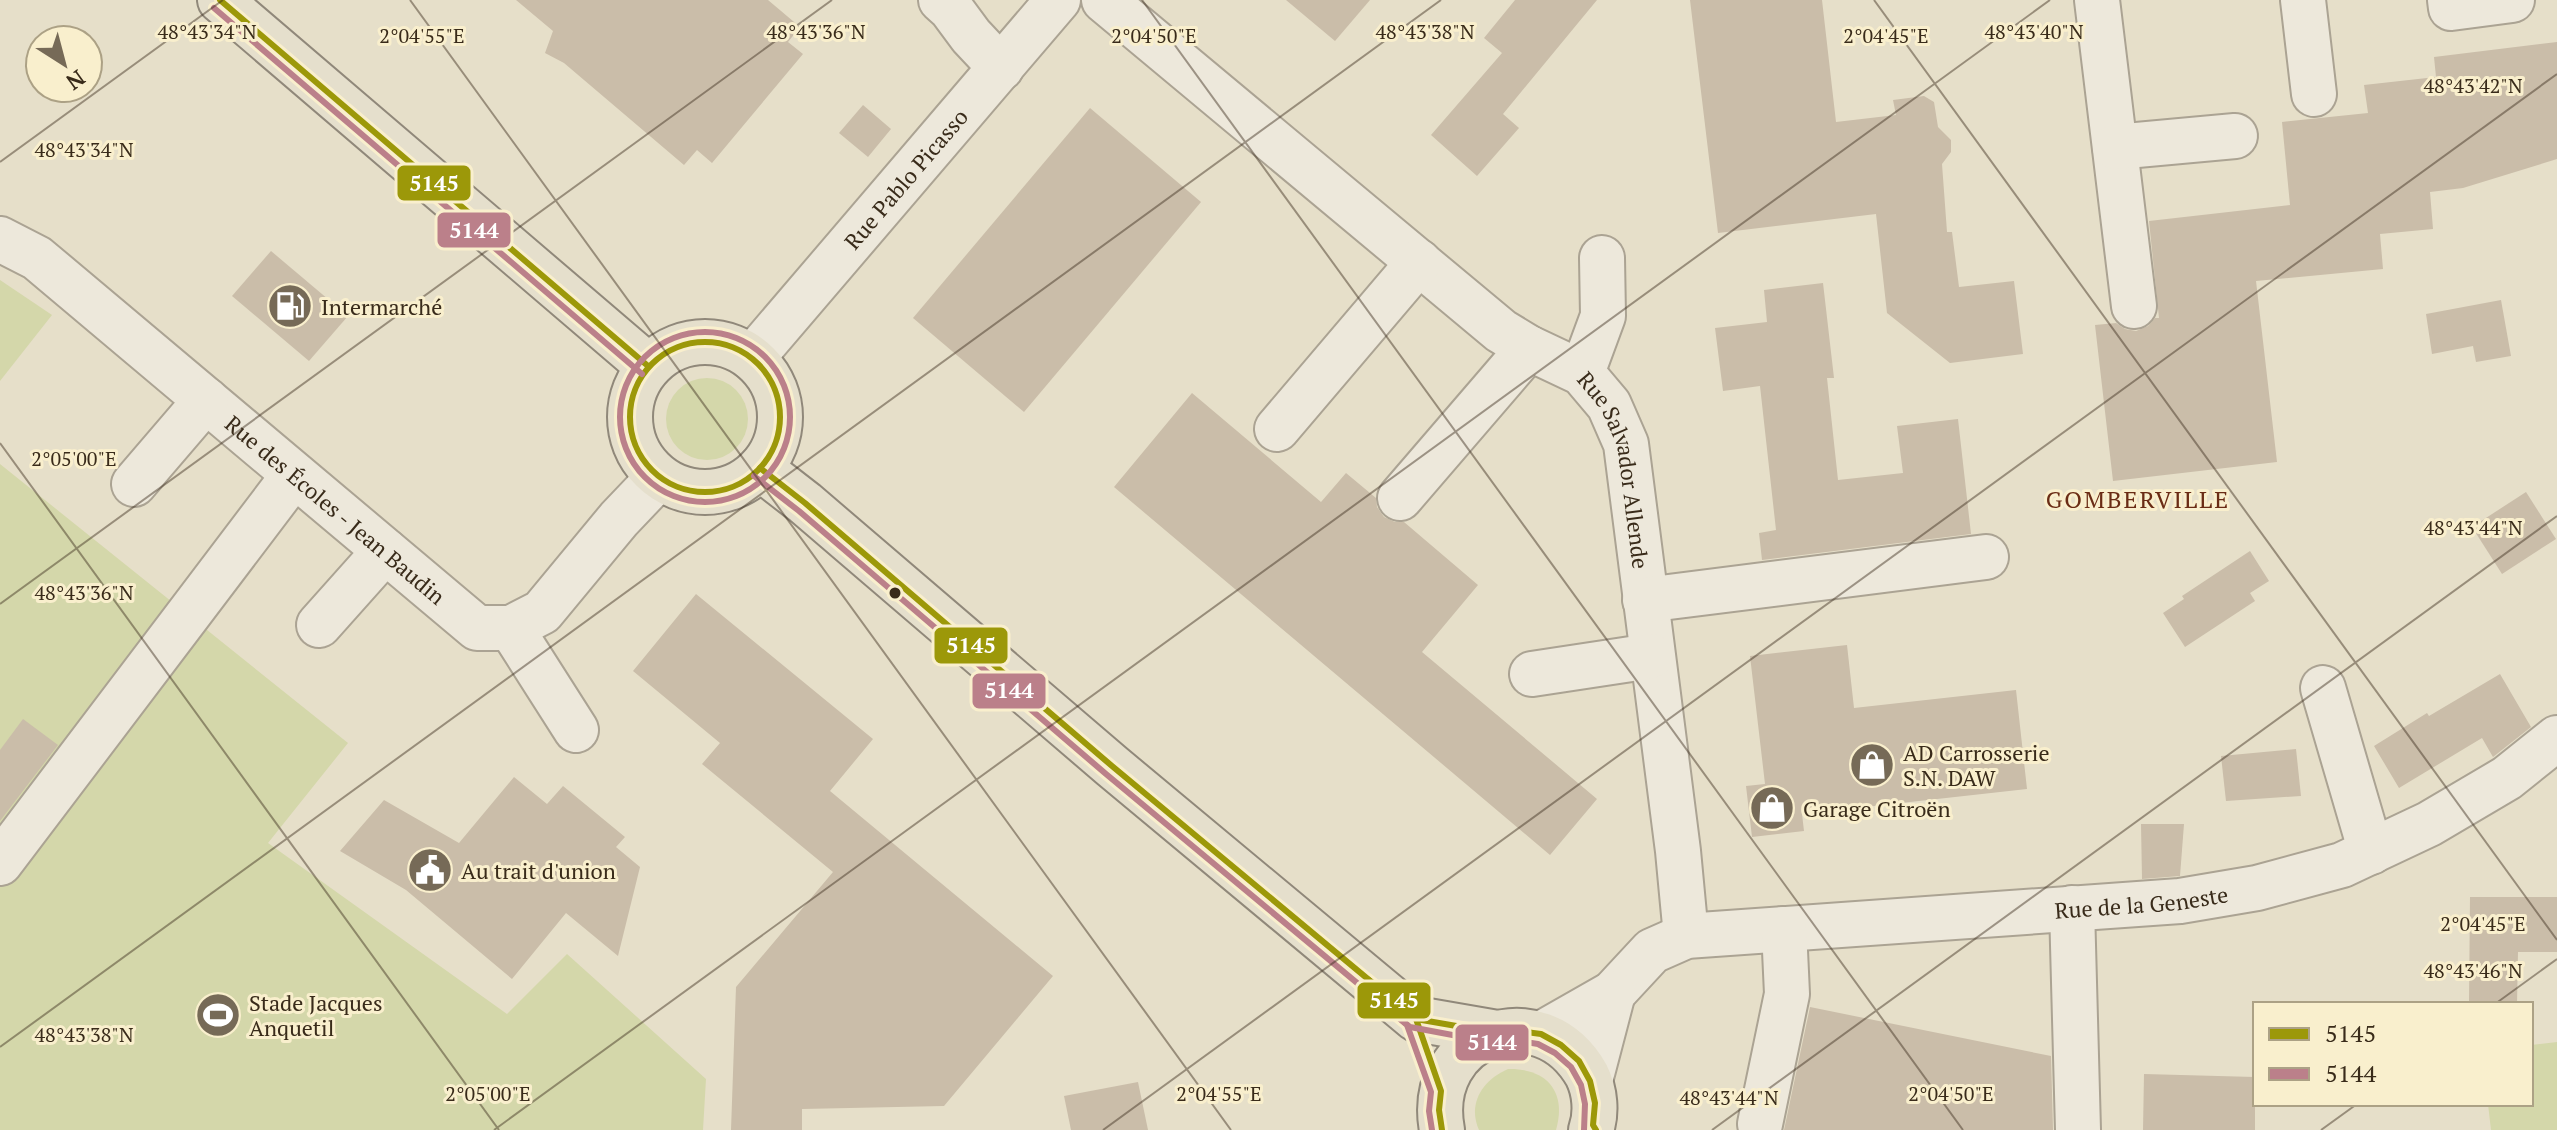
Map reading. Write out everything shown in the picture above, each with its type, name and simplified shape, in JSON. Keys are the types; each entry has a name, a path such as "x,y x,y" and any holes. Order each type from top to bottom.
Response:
{"main road":[{"path":"220,0 648,366"},
{"path":"710,341 733,346 752,358 766,373 776,391 780,411 779,431 772,451 760,468 738,485 711,492 692,492 674,487 659,477 644,462 634,444 629,424 630,403 637,383 648,366 666,352 687,343 710,341"},
{"path":"760,468 1416,1019 1497,1033 1519,1031 1541,1034 1561,1045 1579,1061 1590,1081 1595,1103 1593,1128"},
{"path":"1416,1019 1441,1110"},
{"path":"1441,1110 1448,1071 1461,1054 1478,1041 1497,1033"}],"street":[{"name":"Rue Pablo Picasso","path":"752,358 1058,0"},
{"name":"Rue Salvador Allende","path":"1104,0 1501,331 1582,373 1609,405 1626,444 1686,936"},
{"path":"2097,0 2134,306"},
{"path":"2303,0 2314,94"},
{"path":"2450,0 2451,8 2512,0"},
{"path":"950,3 971,36 1001,68"},
{"path":"2115,147 2235,136"},
{"name":"Rue des Écoles - Jean Baudin","path":"0,239 37,258 477,628 511,628"},
{"path":"1582,373 1603,316 1602,258"},
{"path":"1277,429 1419,262"},
{"path":"1400,498 1529,348"},
{"path":"134,484 206,400"},
{"path":"0,863 294,475"},
{"path":"576,730 511,628 542,612 619,519 659,477"},
{"path":"319,625 385,551"},
{"path":"1645,600 1986,557"},
{"path":"1532,674 1651,656"},
{"path":"2323,688 2371,852"},
{"name":"Rue de la Geneste","path":"1686,936 2180,901 2257,888 2342,865 2429,824 2507,778 2557,738"},
{"path":"2072,908 2078,1130"},
{"path":"1760,1124 1787,994 1784,929"},
{"path":"1541,1034 1613,993 1652,951 1686,936"},
{"path":"1590,1081 1613,993"}],"green space":[{"path":"0,280 52,315 0,381"},
{"path":"707,378 723,382 736,390 744,403 748,419 744,435 736,448 723,456 707,460 691,456 678,448 670,435 666,419 670,403 678,390 691,382"},
{"path":"0,464 348,743 268,843 507,1014 567,954 706,1079 703,1130 0,1130"},
{"path":"2557,1042 2557,1130 2491,1130 2488,1106 2533,1106 2533,1045"},
{"path":"1508,1069 1534,1073 1551,1085 1559,1104 1556,1130 1479,1130 1476,1102 1491,1079"}],"building":[{"path":"516,0 768,0 800,27 788,42 803,54 712,163 697,150 684,165 564,63 545,53 553,31"},
{"path":"1286,0 1370,0 1335,41"},
{"path":"1515,0 1597,0 1503,114 1519,128 1477,176 1431,135 1502,53 1484,38"},
{"path":"1690,0 1822,0 1836,122 1896,115 1893,100 1924,96 1934,102 1938,127 1951,140 1951,152 1942,164 1947,232 1952,232 1959,287 2014,281 2023,354 1950,363 1887,313 1876,214 1718,233"},
{"path":"2557,42 2557,159 2463,188 2430,192 2433,229 2380,234 2383,269 2256,281 2277,462 2113,481 2095,325 2116,323 2136,331 2159,318 2149,221 2290,205 2282,122 2368,113 2364,85 2436,77 2434,57"},
{"path":"863,105 891,129 868,157 839,133"},
{"path":"1090,108 1201,202 1024,412 913,318"},
{"name":"Intermarché","path":"271,251 348,316 309,361 232,296"},
{"path":"1823,283 1834,378 1827,378 1838,480 1903,473 1897,426 1958,419 1971,534 1762,560 1759,533 1776,530 1760,386 1723,391 1715,328 1767,322 1764,290"},
{"path":"2501,300 2511,356 2476,362 2473,346 2432,354 2426,314"},
{"path":"1192,393 1321,502 1346,473 1376,498 1377,507 1384,517 1404,522 1478,585 1422,652 1597,799 1550,855 1114,487"},
{"path":"2526,492 2556,539 2502,574 2472,527"},
{"path":"2250,551 2269,581 2250,593 2255,601 2185,647 2163,613 2184,599 2182,596"},
{"path":"696,594 873,739 830,791 1053,976 944,1106 802,1109 802,1130 731,1130 736,987 833,872 702,764 720,743 633,671"},
{"path":"1847,645 1854,708 2016,690 2027,789 1802,814 1804,831 1752,837 1746,786 1765,784 1750,656"},
{"path":"2500,674 2531,727 2493,757 2482,738 2399,788 2374,746"},
{"path":"23,719 58,745 0,821 0,750"},
{"path":"2296,749 2301,796 2226,801 2221,756"},
{"path":"514,777 547,804 563,786 625,837 616,847 640,867 618,956 566,913 512,979 406,890 340,851 384,800 459,843"},
{"path":"2141,824 2184,824 2180,876 2142,879"},
{"path":"2470,897 2557,897 2557,952 2518,952 2517,1002 2469,1002"},
{"path":"1810,1007 2051,1056 2053,1130 1784,1130"},
{"path":"2144,1074 2253,1077 2255,1130 2143,1130"},
{"path":"1138,1082 1148,1130 1071,1130 1064,1096"}],"transit line":[{"name":"5145","path":"220,0 648,366"},
{"name":"5144","path":"214,8 642,374"},
{"name":"5144","path":"705,332 738,338 765,357 784,384 790,417 784,450 765,477 738,496 705,502 672,496 645,477 626,450 620,417 626,384 645,357 672,338 705,332"},
{"name":"5145","path":"705,342 734,347 758,364 775,388 780,417 775,446 758,470 734,487 705,492 676,487 652,470 635,446 630,417 635,388 652,364 676,347 705,342"},
{"name":"5145","path":"760,468 1416,1019 1497,1033 1519,1031 1541,1034 1561,1045 1579,1061 1590,1081 1596,1130"},
{"name":"5144","path":"754,476 1410,1027 1495,1043 1519,1041 1538,1044 1555,1053 1571,1067 1581,1085 1585,1104 1584,1130"},
{"name":"5145","path":"1369,980 1416,1019 1441,1091 1439,1110 1442,1130"},
{"name":"5144","path":"1363,988 1407,1025 1431,1092 1429,1111 1432,1130"}],"place":[{"name":"Intermarché","path":"290,306"},
{"name":"AD Carrosserie S.N. DAW","path":"1872,765"},
{"name":"Garage Citroën","path":"1772,808"},
{"name":"Au trait d'union","path":"430,870"},
{"name":"Stade Jacques Anquetil","path":"218,1015"}],"district":[{"name":"GOMBERVILLE","path":"2138,499"}]}
